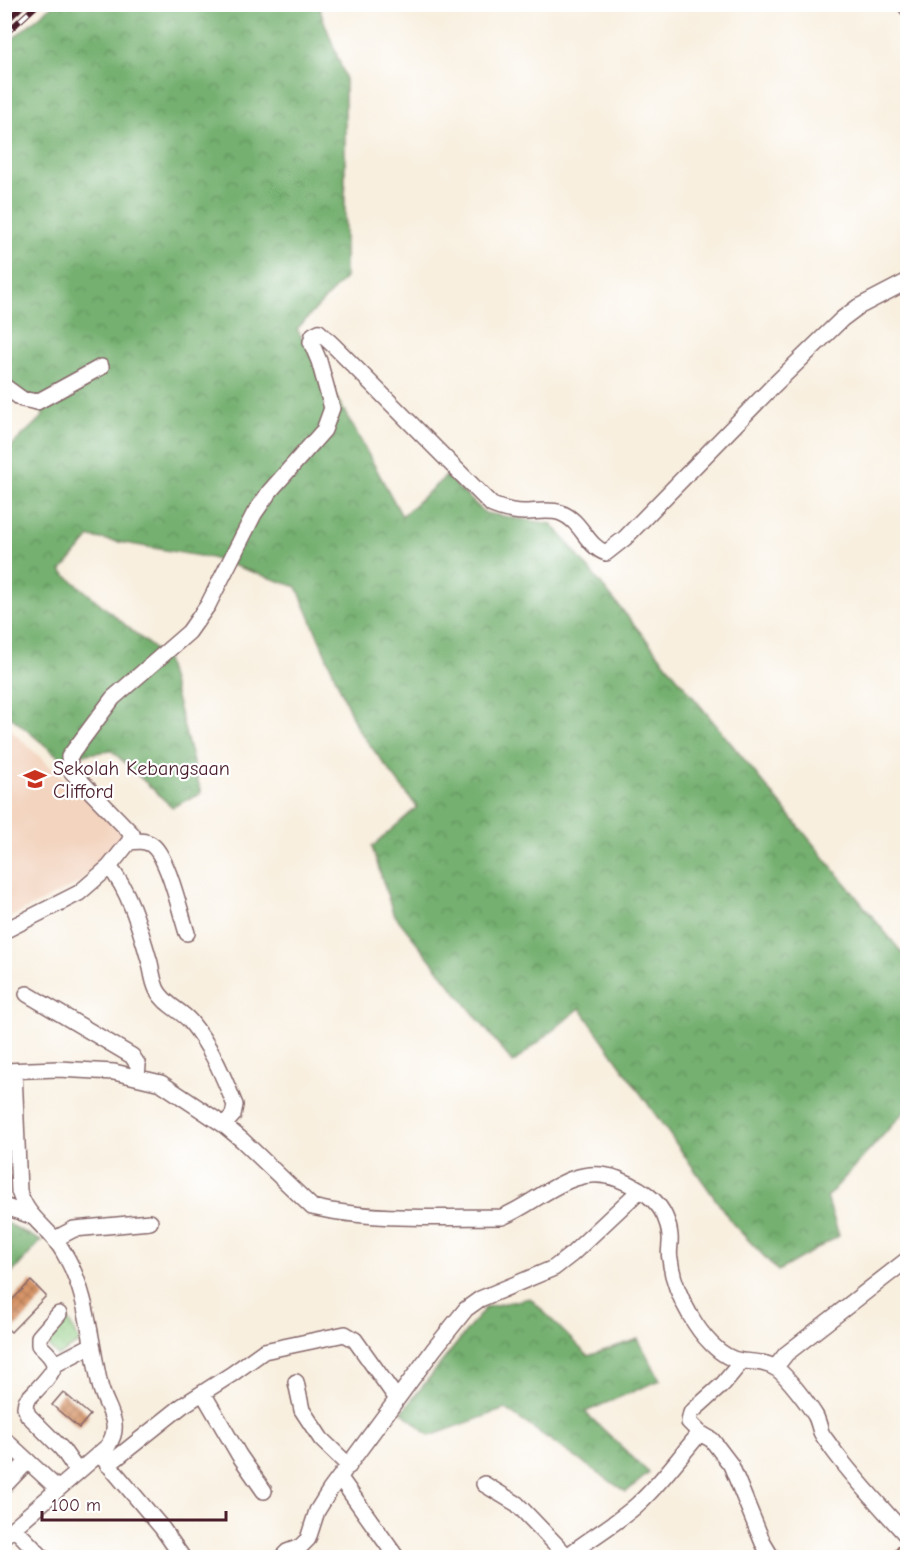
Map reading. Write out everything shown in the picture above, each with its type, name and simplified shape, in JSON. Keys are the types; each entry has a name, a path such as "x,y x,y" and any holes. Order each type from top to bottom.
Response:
{"street":[{"path":"904,4 908,9"},
{"path":"4,931 79,893 109,867 129,842 132,834 71,771 69,756 113,698 189,633 207,605 259,506 324,430 332,408 311,342 313,335 319,332 334,346 492,505 521,512 561,513 579,526 596,550 606,553 625,538 843,319 858,307 908,281"},
{"path":"4,386 22,399 37,402 101,367"},
{"path":"129,842 150,843 158,851 166,866 187,933"},
{"path":"109,867 117,876 125,894 143,941 156,987 162,998 188,1019 211,1050 235,1106 233,1115 224,1125"},
{"path":"27,993 132,1056 138,1065 137,1077"},
{"path":"104,1459 113,1436 114,1426 100,1389 77,1280 65,1253 55,1239 30,1216 19,1191 9,1071 58,1069 114,1072 161,1083 224,1125 312,1207 372,1215 502,1217 519,1210 554,1187 580,1175 617,1179 640,1190 651,1196 662,1209 668,1224 669,1258 679,1292 690,1316 717,1348 730,1359 754,1361 778,1370 816,1417 821,1433 833,1450 908,1537"},
{"path":"280,1557 300,1547 308,1539 317,1511 397,1399 466,1309 480,1299 554,1268 640,1190"},
{"path":"4,1206 30,1216"},
{"path":"55,1239 74,1229 150,1222"},
{"path":"775,1368 786,1354 908,1259"},
{"path":"59,1314 39,1338 39,1345 54,1365 52,1371 26,1401 25,1407 28,1415 62,1449 78,1472"},
{"path":"43,1557 9,1532 78,1472 104,1459 264,1351 345,1334 355,1340 397,1399"},
{"path":"54,1365 92,1345"},
{"path":"742,1361 723,1384 691,1413 690,1422 700,1433 712,1440 731,1465 763,1543 772,1557"},
{"path":"296,1382 302,1410 397,1557"},
{"path":"203,1393 239,1455 264,1491"},
{"path":"484,1484 517,1504 566,1557 640,1502 700,1433"},
{"path":"4,1439 58,1489"},
{"path":"104,1459 162,1528 183,1557"},
{"path":"4,1486 28,1461"}],"shaded area":[{"name":"Sekolah Kebangsaan Clifford","path":"4,724 125,835 79,883 5,920"}],"green space":[{"path":"53,5 318,5 345,77 345,278 297,329 402,516 446,476 485,513 552,524 907,959 907,1109 827,1197 839,1236 778,1271 733,1224 580,1008 513,1063 393,913 372,847 417,807 357,728 297,587 211,558 90,537 61,571 166,659 201,793 172,807 112,751 59,757 5,712 5,452 44,415 5,378 4,48"},
{"path":"5,1222 41,1241 4,1281"},
{"path":"530,1298 588,1356 638,1339 660,1380 585,1412 649,1473 626,1492 505,1409 430,1436 402,1412 486,1307"},
{"path":"68,1320 80,1342 58,1356 45,1343"}],"building":[{"path":"31,1281 46,1296 11,1332 4,1326 4,1308"},
{"path":"63,1392 90,1415 79,1428 52,1405"}],"railway":[{"path":"4,23 24,4"},
{"path":"4,35 38,4"}],"place":[{"name":"Sekolah Kebangsaan Clifford","path":"35,779"}]}
